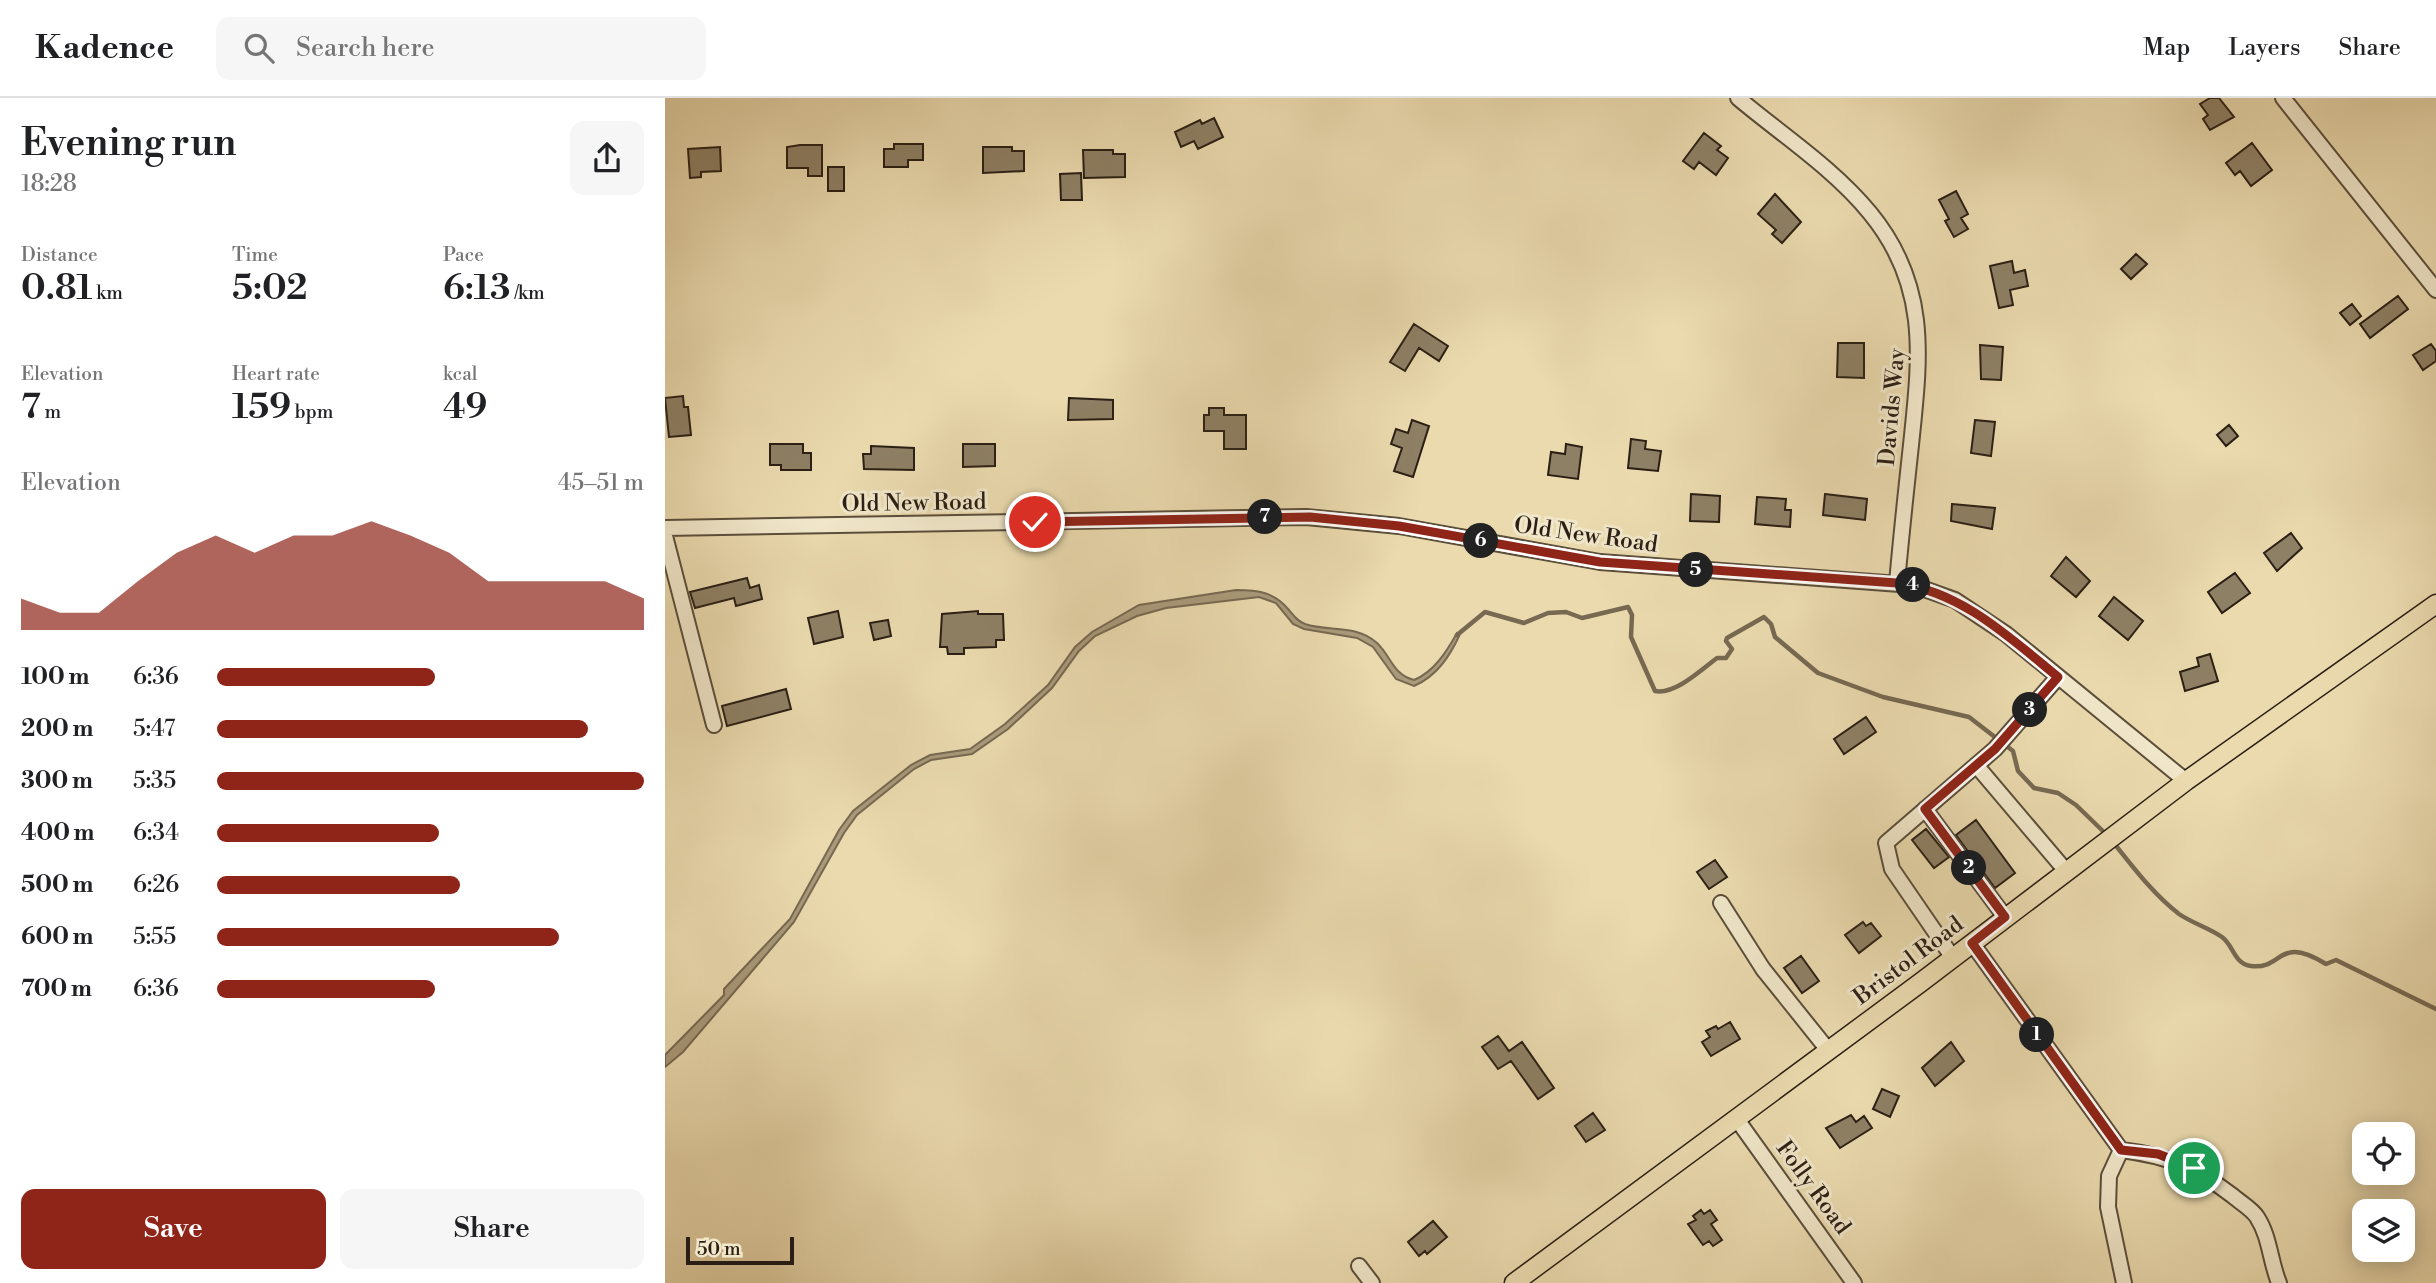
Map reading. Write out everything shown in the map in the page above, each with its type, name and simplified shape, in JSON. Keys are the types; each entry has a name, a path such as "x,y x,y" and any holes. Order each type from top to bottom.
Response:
{"main road":[{"name":"Bristol Road","path":"1514,1283 1953,958 2186,780 2436,604"}],"street":[{"path":"2283,98 2436,290"},
{"name":"Davids Way","path":"1742,99 1847,188 1877,222 1906,273 1915,303 1920,361 1897,583"},
{"name":"Old New Road","path":"665,528 1310,517 1399,526 1600,562 1897,583 1936,592 1964,605 2006,634 2186,780"},
{"path":"665,536 714,724"},
{"path":"1953,958 1892,869 1886,843 1995,749 2058,677"},
{"path":"1976,765 2066,872"},
{"path":"1925,809 2005,917"},
{"path":"1721,903 1763,969 1828,1050"},
{"path":"1972,943 2121,1150 2158,1154 2194,1168 2256,1215 2267,1236 2271,1264 2279,1283"},
{"name":"Folly Road","path":"1736,1118 1854,1283"},
{"path":"2121,1150 2109,1176 2108,1207 2124,1283"},
{"path":"1359,1266 1372,1283"}],"shaded area":[{"path":"1236,590 1271,596 1305,624 1351,631 1369,637 1382,648 1401,674 1414,680 1434,666 1457,633 1460,634 1442,664 1429,677 1414,686 1396,679 1373,647 1357,638 1304,629 1293,624 1276,603 1259,597 1166,608 1137,616 1095,636 1079,651 1052,688 1008,729 972,754 931,760 914,769 857,815 794,922 683,1052 665,1067 665,1055 724,995 724,989 790,919 839,830 853,811 911,765 930,755 970,749 1005,724 1048,685 1075,647 1092,632 1139,605"}],"building":[{"path":"2210,98 2219,98 2234,117 2210,130 2203,119 2208,115 2200,104"},
{"path":"1214,118 1223,137 1198,149 1194,141 1181,147 1175,132 1200,120 1202,124"},
{"path":"1704,133 1721,146 1717,150 1728,158 1716,175 1699,162 1694,169 1683,161"},
{"path":"2252,143 2272,170 2251,186 2240,171 2235,175 2226,163"},
{"path":"894,144 923,144 923,160 908,160 908,167 884,167 884,149 894,149"},
{"path":"822,145 822,176 808,176 808,168 787,168 787,147"},
{"path":"720,147 721,171 701,172 701,177 690,178 688,149"},
{"path":"983,147 1012,147 1012,151 1024,151 1024,171 983,173"},
{"path":"1083,150 1113,150 1113,154 1125,154 1125,177 1084,178"},
{"path":"828,167 844,167 844,191 828,191"},
{"path":"1081,173 1082,200 1061,200 1060,174"},
{"path":"1956,191 1968,214 1961,218 1968,229 1954,237 1945,221 1949,219 1939,200"},
{"path":"1775,194 1801,222 1782,243 1772,234 1776,230 1758,214"},
{"path":"2136,254 2147,264 2131,279 2121,269"},
{"path":"2012,261 2014,273 2025,270 2028,286 2010,290 2013,305 1999,308 1990,266"},
{"path":"2398,296 2408,309 2370,338 2360,324"},
{"path":"2352,304 2361,316 2350,325 2340,313"},
{"path":"1414,324 1448,346 1439,361 1419,348 1405,371 1390,362"},
{"path":"1838,343 1864,343 1864,378 1837,377"},
{"path":"2431,344 2436,351 2436,361 2423,370 2413,355"},
{"path":"1980,345 2003,347 2001,380 1981,379"},
{"path":"683,396 684,407 688,407 691,435 669,437 665,398"},
{"path":"1069,398 1113,400 1113,419 1068,420"},
{"path":"1209,408 1224,408 1224,415 1246,415 1246,449 1224,449 1224,431 1204,431 1204,415 1209,415"},
{"path":"1412,420 1429,426 1413,477 1394,471 1402,448 1391,444 1396,429 1408,433"},
{"path":"1975,420 1995,422 1991,456 1971,453"},
{"path":"2229,425 2238,436 2226,446 2217,435"},
{"path":"1631,439 1646,441 1645,449 1661,451 1658,471 1628,468"},
{"path":"770,444 803,444 803,453 811,453 811,470 781,470 781,465 770,465"},
{"path":"963,444 995,444 995,466 963,467"},
{"path":"1566,444 1582,447 1578,479 1548,475 1551,452 1565,454"},
{"path":"871,446 914,448 914,470 864,469 863,454 871,454"},
{"path":"1691,494 1720,496 1719,522 1690,521"},
{"path":"1825,494 1867,499 1865,520 1823,515"},
{"path":"1757,497 1786,499 1785,510 1791,510 1790,527 1755,524"},
{"path":"1952,504 1995,508 1992,529 1951,521"},
{"path":"2291,533 2302,548 2277,571 2264,553"},
{"path":"2066,557 2090,581 2076,597 2051,576"},
{"path":"2235,573 2250,593 2222,613 2208,592"},
{"path":"747,578 750,588 759,585 762,599 736,606 734,598 695,608 690,592"},
{"path":"2114,597 2143,621 2128,640 2099,616"},
{"path":"838,611 843,637 814,644 808,618"},
{"path":"978,611 978,614 1003,614 1004,640 996,640 996,647 964,648 964,654 948,654 947,647 940,647 942,614"},
{"path":"888,620 891,636 874,640 870,623"},
{"path":"2210,654 2218,681 2185,691 2180,672 2199,666 2197,658"},
{"path":"786,689 791,709 727,726 722,706"},
{"path":"1866,717 1876,732 1844,754 1834,739"},
{"path":"1976,820 2015,873 1995,888 1956,835"},
{"path":"1926,829 1949,857 1934,868 1912,840"},
{"path":"1715,860 1727,877 1709,889 1697,872"},
{"path":"1863,922 1866,926 1871,923 1881,936 1859,953 1845,935"},
{"path":"1801,956 1819,981 1802,993 1784,968"},
{"path":"1730,1022 1740,1039 1711,1056 1702,1042 1710,1037 1706,1031 1716,1026 1718,1029"},
{"path":"1498,1036 1509,1051 1522,1042 1554,1088 1538,1099 1511,1061 1498,1069 1482,1047"},
{"path":"1951,1042 1964,1061 1935,1086 1922,1068"},
{"path":"1882,1089 1899,1096 1890,1117 1873,1109"},
{"path":"1593,1113 1605,1130 1586,1142 1575,1126"},
{"path":"1851,1115 1856,1122 1864,1116 1872,1128 1840,1148 1826,1128"},
{"path":"1701,1210 1704,1214 1710,1210 1717,1220 1711,1224 1722,1240 1713,1246 1709,1241 1703,1245 1688,1224 1696,1220 1693,1216"},
{"path":"1433,1221 1447,1237 1427,1254 1425,1251 1419,1256 1408,1242"}],"waterway":[{"path":"1457,635 1485,612 1524,623 1548,613 1566,612 1582,618 1628,607 1632,615 1631,637 1655,691 1663,691 1679,685 1717,658 1726,658 1732,649 1726,641 1727,638 1764,617 1771,624 1775,637 1818,673 1883,697 1969,717 2013,751 2018,771 2034,788 2058,793 2076,805 2107,835"},
{"path":"2113,842 2161,898 2184,917 2222,937 2245,965 2262,966 2283,955 2298,952 2326,964 2336,960 2436,1009"}],"route":[{"path":"1035,522 1306,517 1370,522 1600,562 1913,585 1964,605 2006,634 2058,677 1995,749 1925,809 2005,917 1972,943 2121,1150 2158,1154 2194,1168"}]}
